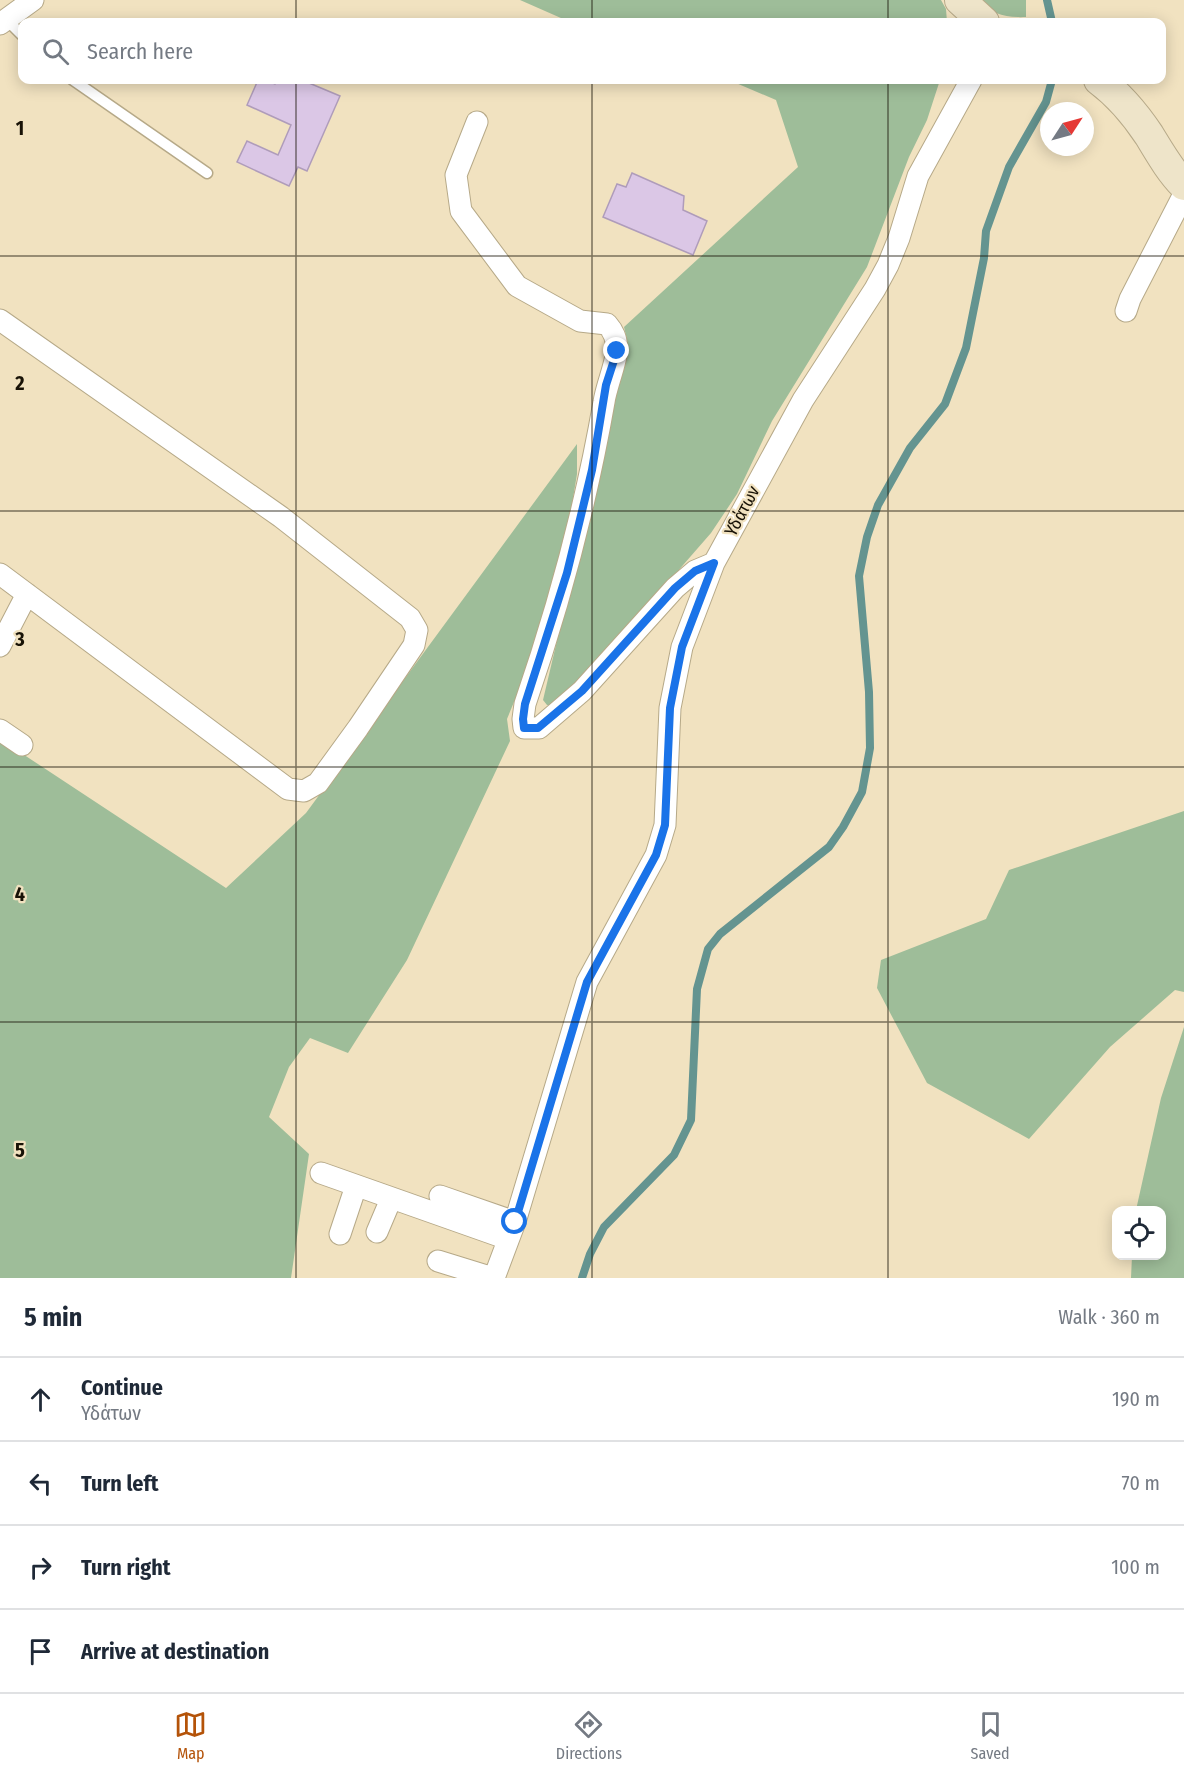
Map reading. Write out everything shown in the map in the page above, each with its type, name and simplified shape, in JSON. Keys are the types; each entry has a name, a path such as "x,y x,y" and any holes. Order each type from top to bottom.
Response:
{"main road":[{"path":"960,0 980,18"},
{"path":"1104,84 1134,113 1171,171 1184,185"}],"street":[{"path":"3,22 33,0"},
{"name":"Υδάτων","path":"493,1278 512,1231 587,982 656,855 665,825 670,708 682,647 714,563 803,400 888,265 918,176 969,84"},
{"path":"477,122 456,175 461,211 517,286 580,321 607,324 614,332 617,351 606,385 592,470 567,573 525,704 524,728 538,728 582,691 675,588 695,571 714,563"},
{"path":"1126,311 1184,194"},
{"path":"0,320 281,517 410,618 417,630 414,645 358,729 318,783 304,791 288,789 0,574"},
{"path":"0,646 27,594"},
{"path":"0,730 22,745"},
{"path":"321,1173 391,1198 512,1231"},
{"path":"340,1234 356,1186"},
{"path":"440,1196 512,1231"},
{"path":"377,1232 391,1198"},
{"path":"438,1261 493,1278"}],"lane":[{"path":"3,22 18,32"},
{"path":"79,84 207,173"}],"green space":[{"path":"520,0 941,0 946,9 947,18 561,18"},
{"path":"976,0 1026,0 1026,17 1000,14"},
{"path":"738,84 939,84 927,120 909,157 867,267 772,421 737,494 711,533 574,687 556,705 547,705 543,700 593,488 613,390 628,344 624,327 798,167 776,100"},
{"path":"577,444 577,474 561,572 528,668 507,719 510,741 407,960 348,1053 310,1038 289,1067 269,1117 309,1154 291,1278 0,1278 0,739 226,888 306,813"},
{"path":"1184,811 1184,992 1175,990 1110,1047 1029,1139 927,1083 877,988 881,960 986,919 1009,870"},
{"path":"1184,1027 1184,1278 1131,1278 1132,1260 1166,1260 1166,1206 1137,1206 1161,1098"}],"building":[{"path":"256,84 312,84 340,96 307,171 298,167 289,186 237,162 247,141 278,155 291,125 247,105"},
{"path":"632,173 684,196 683,210 707,221 693,255 603,217 617,184 626,187"}],"waterway":[{"path":"1047,0 1051,18"},
{"path":"582,1278 590,1254 604,1227 674,1155 691,1120 697,989 708,949 720,934 829,847 862,792 870,748 869,692 859,576 867,537 878,505 910,448 945,404 966,348 984,258 986,231 1009,167 1046,102 1051,84"}],"route":[{"path":"515,1222 587,982 656,855 665,825 670,708 682,647 714,563 695,571 675,588 582,691 538,728 524,728 525,704 567,573 592,470 606,385 617,351"}]}
